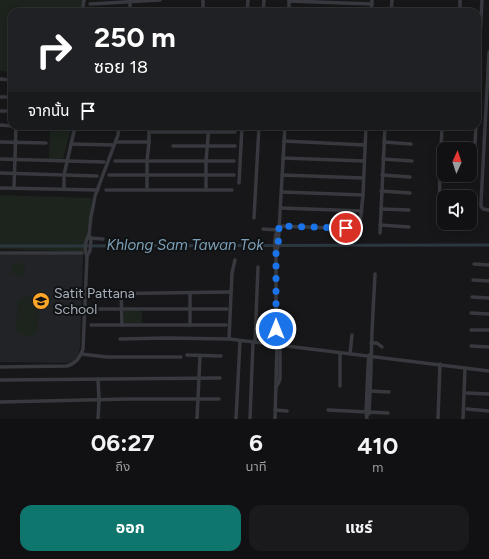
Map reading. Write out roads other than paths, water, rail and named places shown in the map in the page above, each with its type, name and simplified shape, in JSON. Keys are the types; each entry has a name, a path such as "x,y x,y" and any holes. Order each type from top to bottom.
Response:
{"street":[{"path":"90,4 160,0"},
{"path":"289,0 372,2"},
{"path":"481,20 482,0"},
{"path":"489,52 481,206 483,209 489,210"},
{"path":"14,188 16,130"},
{"path":"64,189 64,175 74,130"},
{"path":"0,366 67,366 76,362 81,354 83,349 86,252 89,239 90,216 119,130"},
{"path":"239,184 242,130"},
{"path":"254,218 259,130"},
{"path":"274,419 276,388 280,378 276,253 281,208 285,130"},
{"path":"359,234 362,211 366,130"},
{"path":"380,233 385,130"},
{"path":"440,190 442,130"},
{"path":"475,142 476,130"},
{"path":"147,190 149,132 235,132"},
{"path":"206,190 206,161 209,132"},
{"path":"0,142 46,143"},
{"path":"71,144 114,145 149,142"},
{"path":"284,142 365,145"},
{"path":"384,142 411,144"},
{"path":"173,146 235,146"},
{"path":"283,158 364,162"},
{"path":"0,159 104,162"},
{"path":"383,159 412,161"},
{"path":"115,161 234,161"},
{"path":"0,173 97,176"},
{"path":"109,175 234,175"},
{"path":"282,175 363,178"},
{"path":"382,176 410,177"},
{"path":"0,188 98,190"},
{"path":"106,190 232,190"},
{"path":"382,191 410,193"},
{"path":"282,192 363,195"},
{"path":"281,208 362,211"},
{"path":"381,209 409,210"},
{"path":"380,225 409,227"},
{"path":"263,229 360,229"},
{"path":"89,239 103,240"},
{"path":"0,253 86,252"},
{"path":"229,339 232,273 235,260"},
{"path":"474,264 489,265"},
{"path":"250,419 258,267"},
{"path":"367,419 375,274"},
{"path":"473,280 489,281"},
{"path":"90,294 229,292"},
{"path":"121,293 122,325"},
{"path":"190,293 190,325"},
{"path":"472,297 489,298"},
{"path":"84,309 227,309"},
{"path":"471,313 489,314"},
{"path":"91,325 226,324"},
{"path":"471,330 489,330"},
{"path":"350,354 352,335"},
{"path":"120,339 229,339 489,371"},
{"path":"236,419 240,341"},
{"path":"371,343 377,343 382,347"},
{"path":"471,346 489,347"},
{"path":"340,353 340,386"},
{"path":"81,354 107,357 181,357"},
{"path":"187,355 221,356"},
{"path":"197,419 200,356"},
{"path":"438,419 440,364"},
{"path":"367,412 370,391 369,368"},
{"path":"463,419 465,368"},
{"path":"0,380 220,378"},
{"path":"98,379 98,419"},
{"path":"370,391 389,392"},
{"path":"467,393 489,394"},
{"path":"0,402 219,399"},
{"path":"467,409 489,411"},
{"path":"275,410 287,411"},
{"path":"328,410 388,413"}],"waterway":[{"name":"Khlong Sam Tawan Tok","path":"0,246 489,245"}],"place":[{"name":"Satit Pattana School","path":"41,301"}]}
